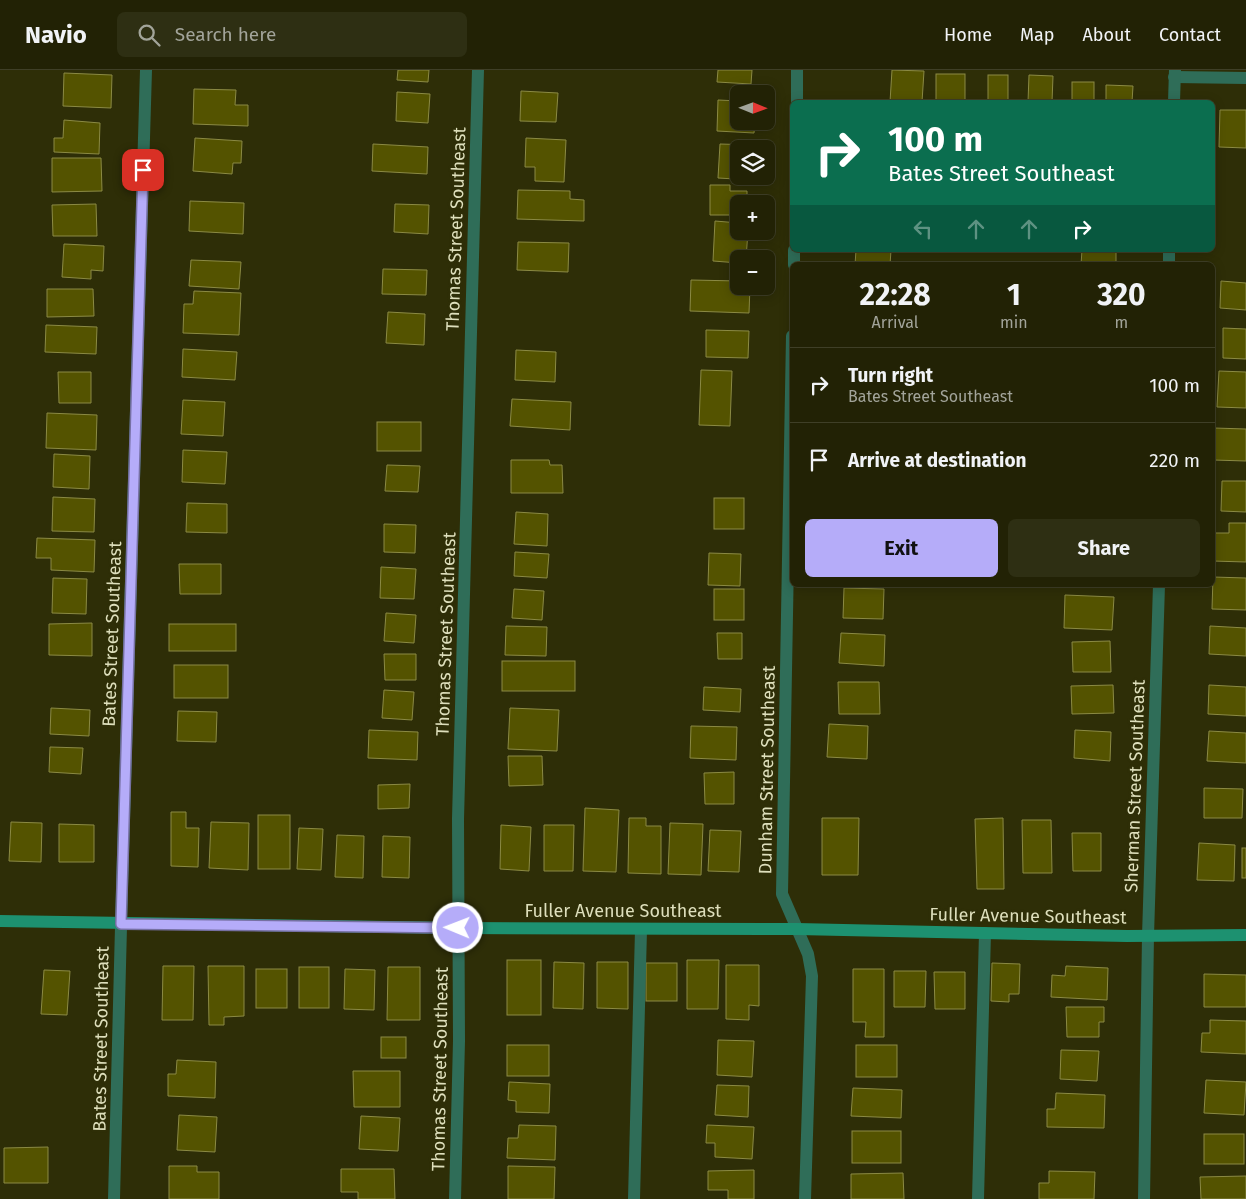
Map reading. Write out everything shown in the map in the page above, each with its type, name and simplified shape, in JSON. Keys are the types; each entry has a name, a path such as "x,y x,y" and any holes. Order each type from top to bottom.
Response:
{"main road":[{"name":"Fuller Avenue Southeast","path":"0,921 641,930 797,929 1148,936 1246,935"}],"street":[{"name":"Bates Street Southeast","path":"114,1199 146,70"},
{"name":"Thomas Street Southeast","path":"455,1199 459,1041 458,819 478,70"},
{"path":"797,100 798,70"},
{"path":"1174,100 1175,74 1246,78"},
{"name":"Dunham Street Southeast","path":"790,448 782,894 808,954 812,976 805,1199"},
{"name":"Sherman Street Southeast","path":"1144,1199 1148,936 1159,587"},
{"path":"634,1199 641,930"},
{"path":"978,1199 984,933"}],"building":[{"path":"398,70 429,70 428,82 397,80"},
{"path":"718,70 752,70 751,84 717,82"},
{"path":"892,70 924,71 922,100 890,100"},
{"path":"64,73 112,75 111,108 63,106"},
{"path":"936,74 965,74 965,100 936,100"},
{"path":"988,75 1008,75 1008,100 988,100"},
{"path":"1029,75 1053,76 1052,100 1028,100"},
{"path":"1072,82 1094,82 1094,100 1072,100"},
{"path":"1106,85 1133,86 1132,100 1106,100"},
{"path":"194,89 236,90 235,105 248,105 248,126 193,124"},
{"path":"521,91 558,93 556,122 520,121"},
{"path":"397,92 430,94 428,123 396,121"},
{"path":"718,100 730,101 730,130 754,130 754,133 717,131"},
{"path":"1220,110 1246,110 1246,148 1219,147"},
{"path":"64,120 100,123 99,154 54,152 54,138 63,138"},
{"path":"195,138 242,141 241,163 233,163 232,174 193,171"},
{"path":"526,138 566,140 564,182 535,181 535,167 525,167"},
{"path":"373,144 428,147 427,174 372,171"},
{"path":"720,144 730,144 730,179 718,178"},
{"path":"52,158 101,158 102,191 52,192"},
{"path":"710,185 730,185 730,191 747,191 747,195 730,195 730,215 710,215"},
{"path":"518,190 570,191 570,199 584,200 584,221 517,219"},
{"path":"190,201 244,203 243,234 189,231"},
{"path":"96,204 97,236 53,236 52,205"},
{"path":"395,204 429,205 428,234 394,232"},
{"path":"715,221 730,222 730,240 747,240 747,250 730,250 730,262 713,261"},
{"path":"518,242 569,243 568,272 517,270"},
{"path":"64,244 104,246 103,271 91,270 91,279 62,277"},
{"path":"856,252 891,252 890,262 855,262"},
{"path":"1082,252 1116,252 1116,262 1081,262"},
{"path":"191,260 241,262 239,289 189,286"},
{"path":"383,269 427,270 426,295 382,294"},
{"path":"691,280 730,281 730,295 750,295 749,313 690,311"},
{"path":"1221,281 1246,283 1246,310 1220,308"},
{"path":"47,289 93,289 94,316 47,317"},
{"path":"194,291 241,293 239,335 183,333 184,304 193,304"},
{"path":"388,312 425,314 424,345 386,343"},
{"path":"46,325 97,327 96,354 45,352"},
{"path":"1223,328 1246,329 1246,359 1223,358"},
{"path":"706,330 749,331 748,358 706,357"},
{"path":"183,349 237,352 235,380 182,377"},
{"path":"516,350 556,352 555,382 515,380"},
{"path":"701,370 732,371 730,426 699,425"},
{"path":"1219,371 1246,372 1246,408 1217,407"},
{"path":"58,372 91,372 91,403 59,403"},
{"path":"512,399 571,402 570,430 510,426"},
{"path":"183,400 225,402 223,436 181,434"},
{"path":"47,413 97,415 96,450 46,448"},
{"path":"377,422 421,422 421,451 377,451"},
{"path":"1215,428 1246,429 1246,461 1215,460"},
{"path":"183,450 227,452 225,484 182,482"},
{"path":"54,454 90,456 89,489 53,487"},
{"path":"511,460 549,460 550,465 562,465 563,493 511,493"},
{"path":"387,465 420,466 418,492 385,491"},
{"path":"1222,481 1246,481 1246,512 1221,511"},
{"path":"53,497 95,499 94,532 52,531"},
{"path":"714,498 744,498 744,529 714,529"},
{"path":"187,503 227,504 227,533 186,532"},
{"path":"516,512 548,514 547,546 514,544"},
{"path":"1229,523 1246,523 1246,562 1215,561 1215,533 1229,533"},
{"path":"384,524 416,525 415,553 384,552"},
{"path":"37,538 95,540 94,572 51,570 51,558 36,558"},
{"path":"515,552 549,554 547,578 514,576"},
{"path":"709,553 741,554 740,586 708,585"},
{"path":"179,564 221,564 221,594 180,594"},
{"path":"381,567 416,569 414,599 380,598"},
{"path":"1215,577 1246,578 1246,610 1212,609"},
{"path":"53,578 87,579 86,614 52,613"},
{"path":"844,588 884,589 883,619 843,618"},
{"path":"514,589 544,591 542,620 512,618"},
{"path":"714,589 744,589 744,620 714,620"},
{"path":"1065,595 1114,597 1112,630 1064,628"},
{"path":"386,613 416,615 414,643 384,641"},
{"path":"92,623 92,656 49,655 49,624"},
{"path":"169,624 236,624 236,651 169,651"},
{"path":"506,626 547,627 546,656 505,655"},
{"path":"1210,626 1246,628 1246,656 1209,654"},
{"path":"717,633 742,633 742,659 718,659"},
{"path":"841,633 885,635 884,666 839,663"},
{"path":"1110,641 1111,672 1073,672 1072,642"},
{"path":"384,654 416,654 416,680 385,680"},
{"path":"502,661 575,661 575,691 502,691"},
{"path":"174,665 228,665 228,698 174,698"},
{"path":"838,682 879,682 880,714 839,714"},
{"path":"1113,685 1114,713 1072,714 1071,686"},
{"path":"1209,685 1246,687 1246,716 1208,714"},
{"path":"704,687 741,689 740,712 703,710"},
{"path":"384,690 414,692 412,720 382,718"},
{"path":"51,708 90,710 89,736 50,734"},
{"path":"510,708 559,710 557,751 508,749"},
{"path":"178,711 217,712 216,742 177,741"},
{"path":"829,724 868,726 867,759 827,757"},
{"path":"691,726 737,727 736,760 690,758"},
{"path":"369,730 418,732 417,760 368,758"},
{"path":"1075,730 1111,732 1110,761 1074,758"},
{"path":"1209,731 1246,733 1246,763 1207,761"},
{"path":"50,747 83,748 81,774 49,772"},
{"path":"508,756 542,756 543,785 509,786"},
{"path":"734,772 734,804 705,804 704,773"},
{"path":"410,784 409,808 378,809 378,785"},
{"path":"1204,788 1243,789 1242,818 1204,818"},
{"path":"585,808 619,810 616,872 583,871"},
{"path":"171,812 186,812 186,828 199,828 198,867 171,866"},
{"path":"258,815 290,815 290,869 258,869"},
{"path":"629,818 646,818 646,826 661,826 661,874 628,873"},
{"path":"822,818 859,818 858,875 822,875"},
{"path":"1003,818 1004,889 977,889 975,819"},
{"path":"1022,820 1051,820 1052,873 1023,873"},
{"path":"11,822 42,823 41,862 9,861"},
{"path":"211,822 249,823 248,870 209,868"},
{"path":"670,823 703,824 701,875 668,874"},
{"path":"59,824 94,825 94,862 59,862"},
{"path":"501,825 531,827 529,871 500,869"},
{"path":"544,825 574,825 573,871 544,871"},
{"path":"299,828 323,829 321,870 297,869"},
{"path":"710,830 741,831 739,872 708,871"},
{"path":"1072,833 1101,833 1101,871 1073,871"},
{"path":"337,835 364,836 363,878 335,877"},
{"path":"383,836 410,837 409,878 382,877"},
{"path":"1199,843 1235,845 1234,881 1197,880"},
{"path":"1242,848 1246,848 1246,878 1242,878"},
{"path":"507,960 541,960 541,1015 507,1015"},
{"path":"687,960 719,960 718,1009 687,1009"},
{"path":"554,962 584,963 583,1009 553,1008"},
{"path":"597,962 628,962 628,1009 597,1008"},
{"path":"646,963 677,963 677,1001 646,1001"},
{"path":"992,963 1020,964 1019,994 1009,994 1009,1002 991,1001"},
{"path":"726,965 759,965 759,1006 749,1005 749,1020 726,1019"},
{"path":"163,966 194,966 193,1020 162,1020"},
{"path":"208,966 244,966 244,1016 224,1017 224,1025 209,1025"},
{"path":"1066,966 1108,968 1107,1000 1051,997 1052,975 1065,976"},
{"path":"299,967 329,967 329,1008 299,1008"},
{"path":"388,967 420,967 420,1020 387,1020"},
{"path":"256,969 287,969 287,1008 256,1008"},
{"path":"345,969 375,970 374,1010 344,1009"},
{"path":"853,969 884,969 884,1037 865,1037 866,1022 853,1022"},
{"path":"44,970 70,971 67,1015 41,1014"},
{"path":"894,971 926,971 925,1007 894,1007"},
{"path":"934,972 965,972 965,1009 935,1009"},
{"path":"1204,974 1246,975 1246,1007 1204,1007"},
{"path":"1066,1007 1104,1007 1104,1022 1099,1022 1099,1037 1067,1037"},
{"path":"1210,1020 1246,1021 1246,1054 1201,1052 1202,1033 1210,1033"},
{"path":"381,1037 406,1037 406,1058 381,1058"},
{"path":"718,1040 754,1041 752,1077 717,1075"},
{"path":"507,1045 549,1045 549,1076 507,1076"},
{"path":"856,1045 897,1045 897,1077 856,1077"},
{"path":"1061,1050 1099,1051 1097,1081 1060,1079"},
{"path":"177,1060 216,1062 215,1098 168,1096 168,1074 176,1074"},
{"path":"353,1071 400,1071 400,1107 354,1107"},
{"path":"1206,1080 1246,1082 1244,1115 1204,1113"},
{"path":"509,1082 550,1084 549,1113 516,1112 516,1101 508,1100"},
{"path":"717,1085 749,1086 748,1117 715,1115"},
{"path":"853,1088 902,1090 901,1118 851,1116"},
{"path":"1056,1093 1105,1095 1104,1128 1047,1127 1047,1109 1055,1109"},
{"path":"179,1115 217,1117 215,1152 177,1150"},
{"path":"361,1116 400,1118 398,1151 359,1149"},
{"path":"519,1125 556,1126 555,1160 507,1158 508,1138 518,1138"},
{"path":"707,1125 754,1127 752,1159 715,1157 715,1143 706,1143"},
{"path":"852,1131 901,1131 901,1163 852,1163"},
{"path":"1204,1134 1244,1134 1244,1164 1204,1164"},
{"path":"48,1147 48,1183 4,1183 4,1148"},
{"path":"169,1166 197,1166 197,1172 219,1172 219,1199 169,1199"},
{"path":"508,1166 555,1167 554,1199 508,1199"},
{"path":"341,1169 394,1169 395,1199 358,1199 358,1192 341,1192"},
{"path":"754,1170 754,1199 728,1199 728,1190 708,1190 708,1171"},
{"path":"1049,1171 1095,1172 1094,1199 1039,1199 1039,1183 1049,1183"},
{"path":"903,1173 904,1199 851,1199 851,1174"},
{"path":"1246,1176 1246,1199 1201,1199 1200,1177"}],"route":[{"path":"143,170 121,924 458,928"}]}
